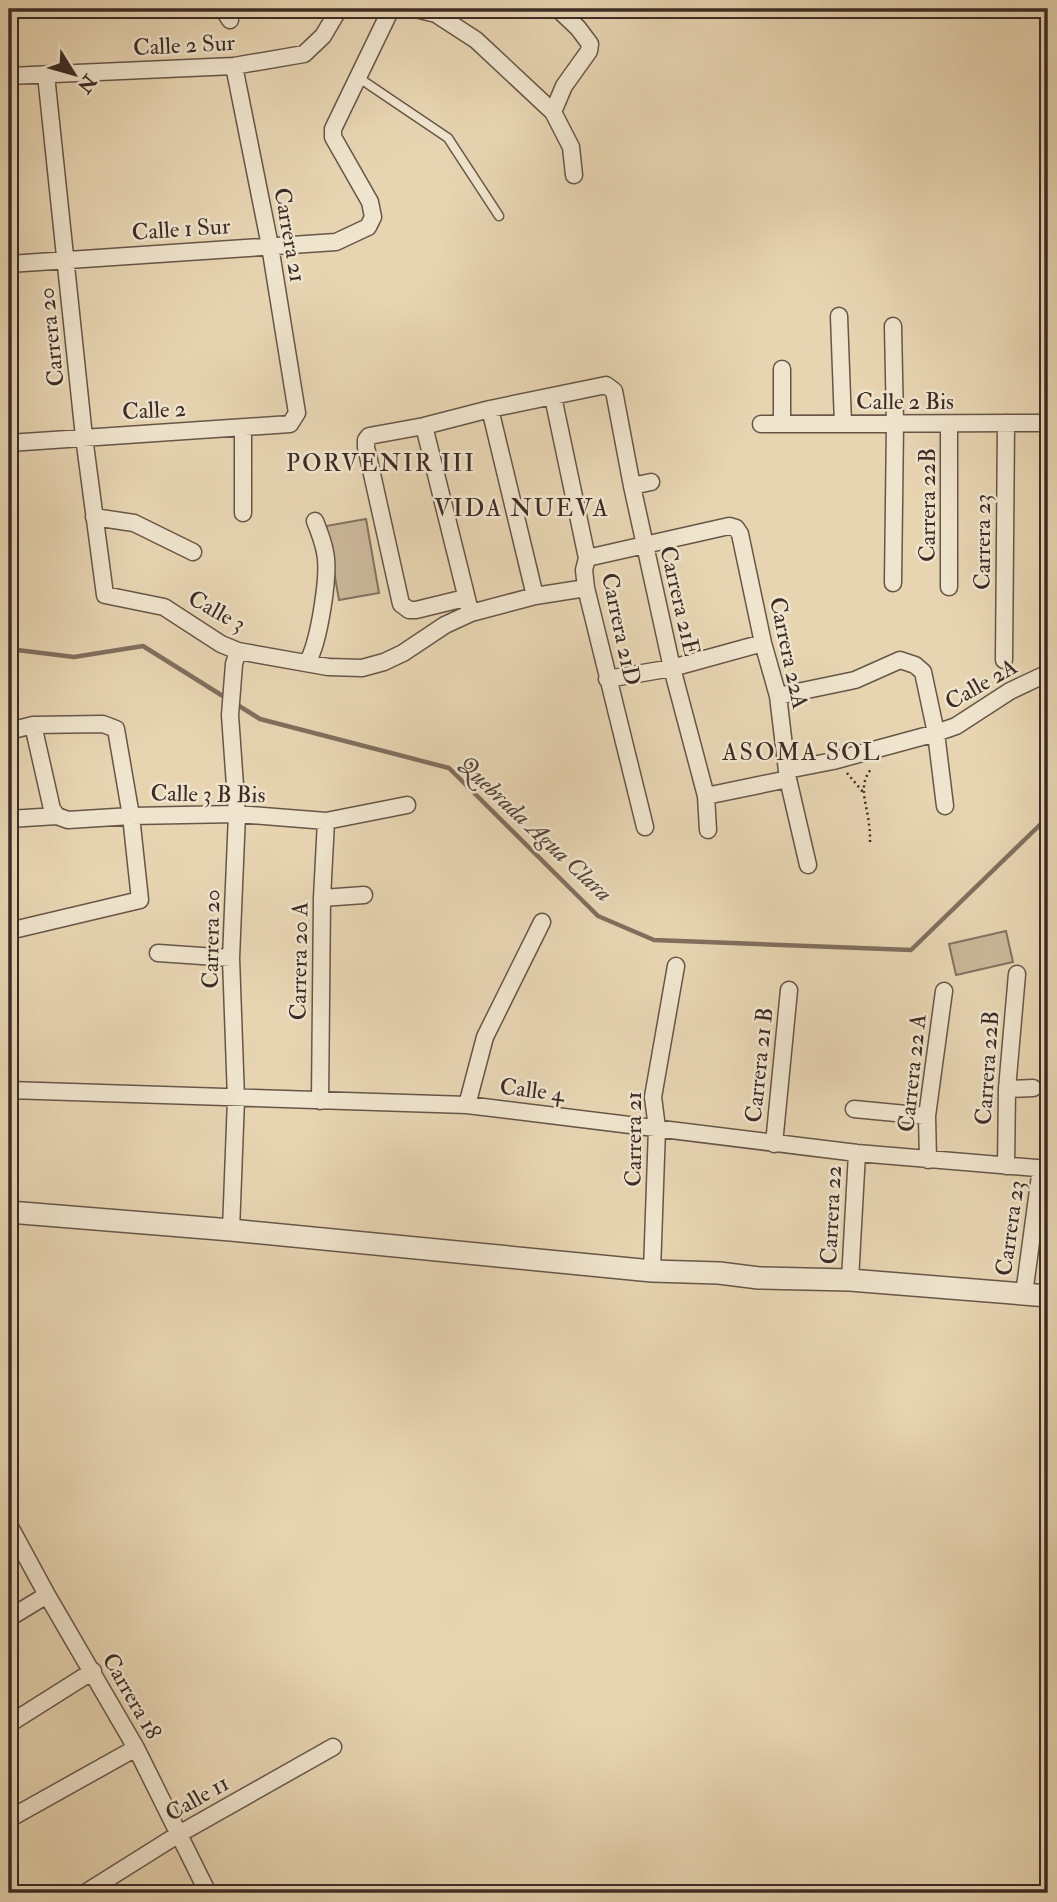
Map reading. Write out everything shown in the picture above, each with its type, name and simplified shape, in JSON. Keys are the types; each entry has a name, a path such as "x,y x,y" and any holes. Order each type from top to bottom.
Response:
{"street":[{"name":"Calle 2 Sur","path":"9,76 234,66 304,54 323,36 339,9"},
{"path":"359,78 391,9"},
{"path":"416,9 436,15 475,40 553,112 571,147 574,175"},
{"path":"553,112 564,86 589,51 590,44 558,9"},
{"name":"Carrera 21","path":"234,66 270,246 297,414"},
{"name":"Carrera 20","path":"47,75 84,437 105,595"},
{"name":"Calle 1 Sur","path":"9,264 336,242 355,234 368,227 371,222 373,217 370,202 334,137 333,129 359,78"},
{"path":"839,316 843,424"},
{"path":"893,326 893,583"},
{"path":"782,369 782,424"},
{"name":"Carrera 21E","path":"553,397 606,385 614,391 672,668 706,796 708,830"},
{"path":"553,397 369,436 366,447 401,604 409,610 468,605 586,588"},
{"name":"Carrera 21D","path":"553,397 587,558 584,570 586,588 645,827"},
{"path":"490,409 536,596"},
{"name":"Calle 2","path":"9,443 290,424 297,414"},
{"name":"Calle 2 Bis","path":"761,424 1048,423"},
{"name":"Carrera 22B","path":"949,424 949,587"},
{"name":"Carrera 23","path":"1004,660 1006,424"},
{"path":"424,426 468,605"},
{"path":"243,428 243,513"},
{"path":"632,486 651,482"},
{"path":"94,517 134,523 193,552"},
{"path":"307,663 319,628 325,592 326,554 316,521"},
{"name":"Carrera 22A","path":"645,546 729,526 736,528 740,534 763,643 778,696 788,774 808,864"},
{"path":"587,558 645,546"},
{"name":"Calle 3","path":"105,595 164,607 221,644 236,657 362,668 403,653 445,625 468,605"},
{"path":"607,679 672,668 763,643"},
{"name":"Carrera 20","path":"231,1230 236,1099 231,958 237,814 230,715 236,657"},
{"path":"778,696 855,680 900,660 915,665 923,672 936,733 946,806"},
{"name":"Calle 2A","path":"706,796 956,726 1010,691 1048,673"},
{"path":"33,724 52,809 57,816"},
{"path":"9,731 33,724 103,724 117,729 131,816 140,900 9,931"},
{"name":"Calle 3 B Bis","path":"9,819 57,816 68,820 237,814 326,821 407,805"},
{"name":"Carrera 20 A","path":"320,1101 322,898 326,821"},
{"path":"322,898 364,895"},
{"path":"467,1105 485,1037 542,922"},
{"path":"158,953 231,958"},
{"name":"Carrera 21","path":"652,1271 657,1129 653,1097 676,966"},
{"name":"Carrera 22B","path":"1006,1166 1007,1089 1017,974"},
{"name":"Carrera 21 B","path":"774,1144 789,990"},
{"name":"Carrera 22 A","path":"928,1160 927,1116 944,991"},
{"path":"1007,1089 1033,1088"},
{"name":"Calle 4","path":"9,1090 467,1105 774,1144 1045,1169"},
{"path":"854,1109 927,1116"},
{"name":"Carrera 22","path":"850,1280 857,1153"},
{"name":"Carrera 23","path":"1024,1294 1045,1169"},
{"path":"9,1212 231,1230 652,1271 719,1273 758,1278 850,1280 1048,1296"},
{"name":"Carrera 18","path":"9,1525 136,1748 208,1893"},
{"path":"9,1618 47,1595"},
{"path":"9,1724 93,1671"},
{"name":"Calle 11","path":"85,1893 179,1834 333,1747"},
{"path":"9,1819 136,1748"}],"lane":[{"path":"359,78 448,138 499,216"}],"path":[{"path":"863,792 868,772 877,762 882,748"},
{"path":"833,761 855,780 863,792 870,824 870,842"}],"shaded area":[{"path":"366,519 379,593 339,600 326,526"},
{"path":"1006,931 1013,962 956,975 949,944"}],"waterway":[{"name":"Quebrada Agua Clara","path":"9,649 74,657 143,646 226,698"},
{"name":"Quebrada Agua Clara","path":"236,704 260,719 449,768 598,916 654,940 911,950 1048,817"}],"district":[{"name":"PORVENIR III","path":"381,463"},
{"name":"VIDA NUEVA","path":"522,508"},
{"name":"ASOMA SOL","path":"802,752"}]}
